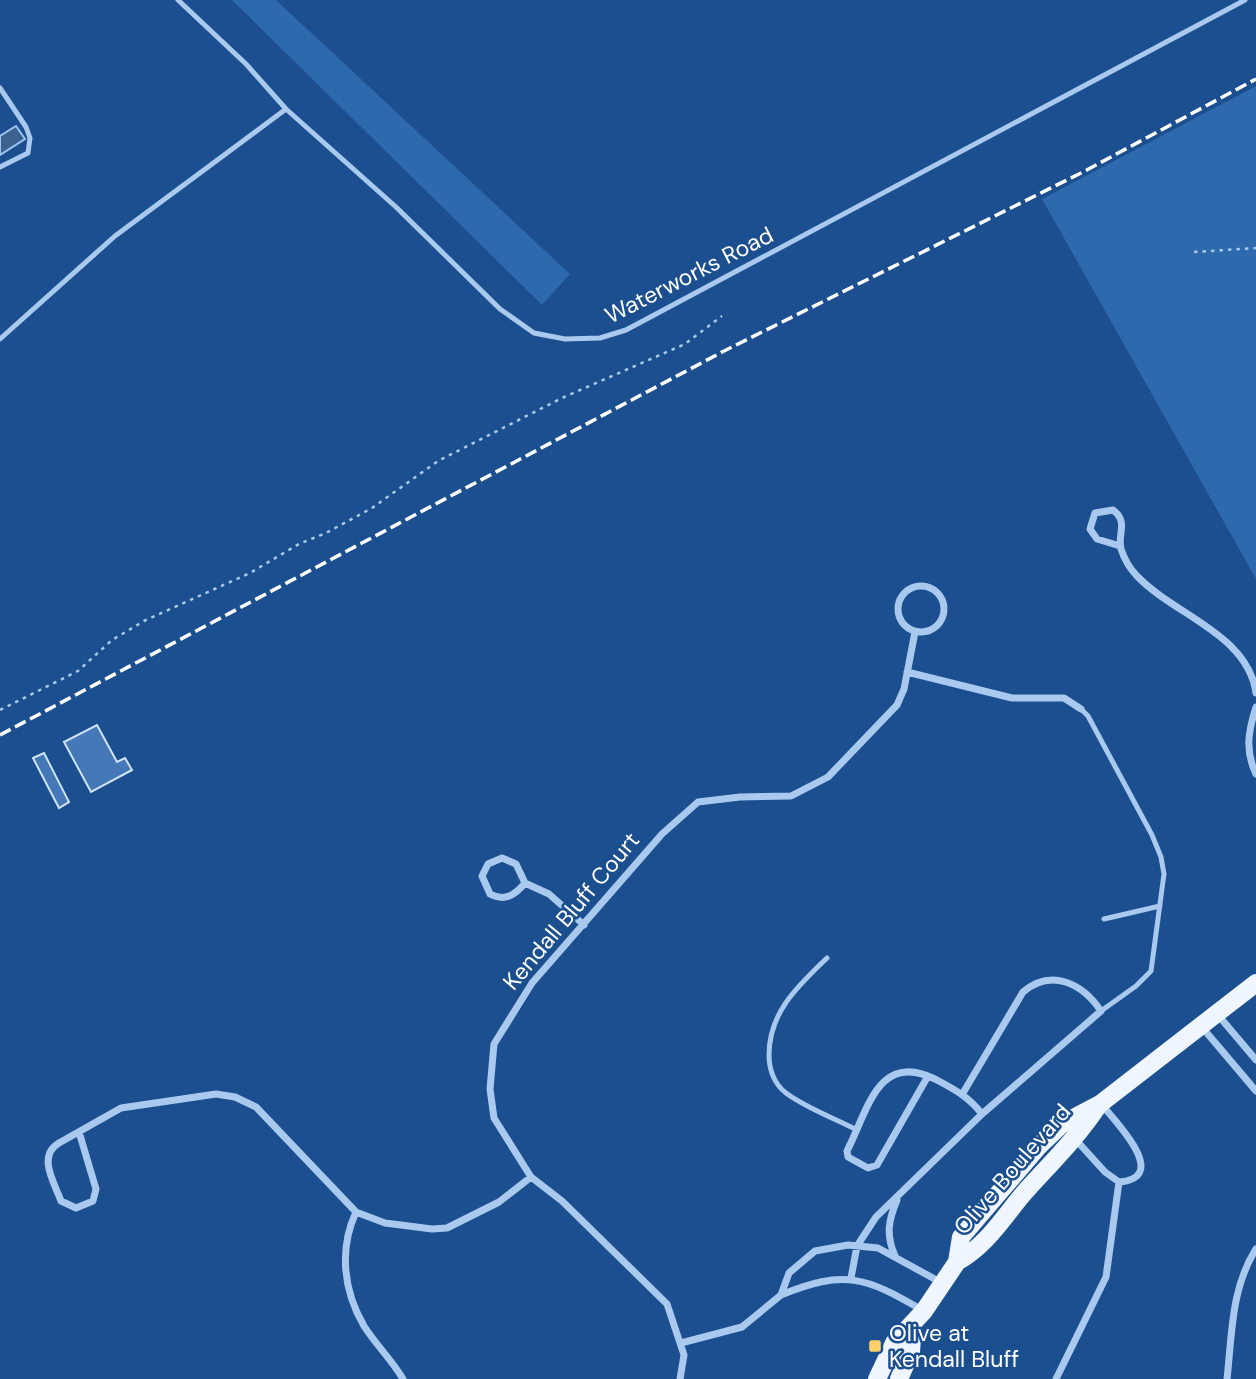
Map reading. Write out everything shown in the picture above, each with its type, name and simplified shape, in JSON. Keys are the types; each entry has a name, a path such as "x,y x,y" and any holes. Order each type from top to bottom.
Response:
{"main road":[{"name":"Olive Boulevard","path":"957,1262 961,1237 1013,1175 1062,1125 1100,1104 1256,983"},
{"name":"Olive Boulevard","path":"877,1379 894,1343 919,1318 957,1262 979,1249 1025,1192 1076,1140 1100,1104"},
{"name":"Olive Boulevard","path":"900,1379 911,1352 919,1318"}],"street":[{"path":"1120,546 1097,539 1090,529 1095,513 1106,510 1119,515 1123,528 1120,546 1137,576 1240,656 1250,669 1256,693"},
{"path":"922,585 937,591 945,609 933,628 915,632 902,622 898,603 910,588 922,585"},
{"name":"Kendall Bluff Court","path":"680,1379 684,1355 667,1304 562,1201 531,1178 494,1118 491,1089 494,1044 532,983 662,834 698,802 740,797 791,796 828,777 897,705 904,690 915,632"},
{"path":"907,672 1012,698 1063,698 1081,709"},
{"path":"1256,708 1249,730 1248,757 1256,774"},
{"path":"525,883 509,897 496,897 485,888 482,876 492,861 507,859 519,867 525,883 549,894 584,925"},
{"path":"851,1278 857,1246 876,1217 982,1114 1101,1011 1087,994 1061,979 1031,985 1023,992 963,1093"},
{"path":"1217,1013 1256,1060"},
{"path":"1200,1025 1256,1091"},
{"path":"928,1076 873,1168 848,1157 881,1084 892,1073 902,1070 928,1076 963,1093 982,1114"},
{"path":"79,1132 96,1189 93,1200 76,1208 61,1200 47,1157 53,1147 79,1132 121,1108 197,1095 235,1097 256,1107 356,1212 385,1223 413,1228 447,1228 499,1202 531,1178"},
{"path":"1100,1104 1132,1141 1141,1158 1139,1171 1119,1182"},
{"path":"1076,1140 1105,1172 1119,1182"},
{"path":"1056,1379 1106,1277 1119,1182"},
{"path":"895,1256 888,1227 898,1197"},
{"path":"356,1212 348,1229 343,1255 351,1297 365,1326 403,1379"},
{"path":"781,1295 789,1273 815,1251 857,1246 878,1248 942,1283"},
{"path":"1227,1379 1237,1294 1244,1270 1256,1249"},
{"path":"681,1342 742,1327 781,1295 815,1281 851,1278 889,1290 919,1318"}],"lane":[{"name":"Waterworks Road","path":"178,0 246,64 286,109 396,207 500,309 534,333 565,339 600,338 626,330 1245,0"},
{"path":"0,88 30,138 28,153 0,167"},
{"path":"0,338 115,236 286,109"},
{"path":"1081,709 1095,728 1161,857 1164,874 1151,971 1136,986 1101,1011"},
{"path":"1104,919 1160,906"},
{"path":"827,958 797,987 776,1016 769,1042 769,1069 784,1092 858,1131"}],"path":[{"path":"1194,252 1256,248"},
{"path":"0,710 78,671 112,640 144,621 250,573 299,544 327,533 372,508 438,461 562,398 685,344 722,316"}],"shaded area":[{"path":"232,0 276,0 570,274 542,305"},
{"path":"1256,86 1256,579 1042,199"},
{"path":"16,126 25,139 0,155 0,136"}],"building":[{"path":"97,725 117,762 125,758 132,770 91,792 64,742"},
{"path":"44,753 69,802 59,808 33,758"}],"railway":[{"path":"0,735 724,351 1083,172 1256,79"}],"place":[{"name":"Olive at Kendall Bluff","path":"875,1346"}]}
